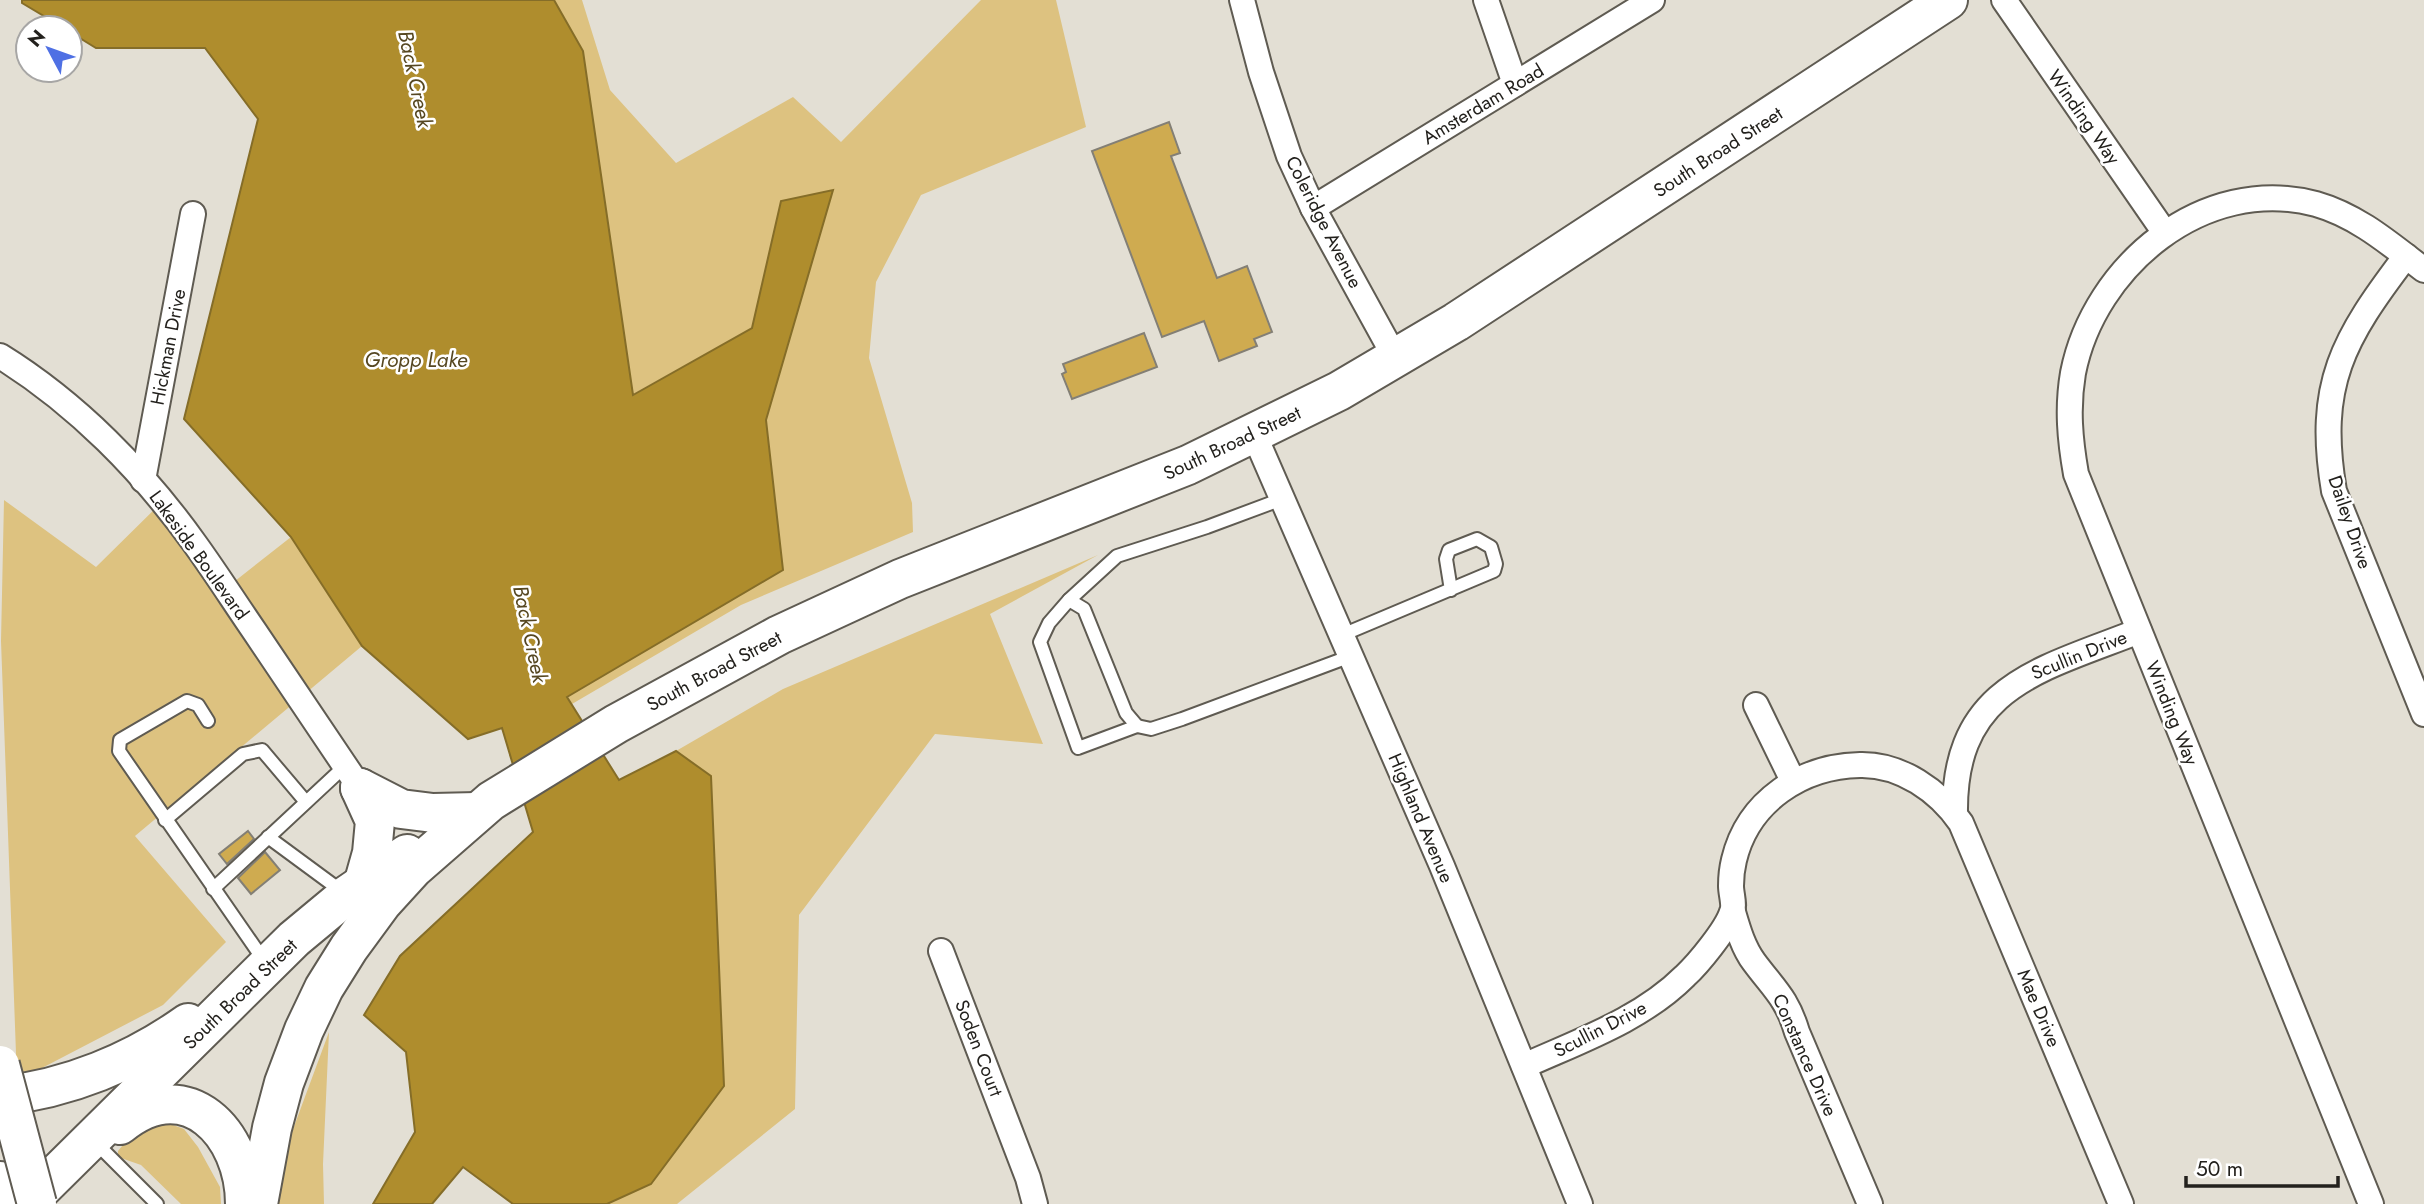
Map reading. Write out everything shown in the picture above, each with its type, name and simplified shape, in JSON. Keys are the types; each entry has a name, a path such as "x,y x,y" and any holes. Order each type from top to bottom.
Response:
{"main road":[{"name":"South Broad Street","path":"26,1204 280,951 355,890 544,767 779,635 983,544 1151,481 1254,434 1396,359 1648,198 1948,0"},
{"path":"353,777 401,809 433,813 484,806"},
{"path":"353,777 375,821 372,853 355,890"},
{"name":"South Broad Street","path":"258,1204 272,1128 284,1083 304,1030 324,988 382,903 414,869 484,806"},
{"path":"0,1096 39,1090 79,1079 129,1059 179,1029 280,951"},
{"path":"0,1065 37,1204"},
{"path":"92,1139 116,1128 146,1107 174,1104 201,1112 214,1122 229,1143 240,1166 245,1204"},
{"path":"0,1181 1,1204"}],"street":[{"name":"Coleridge Avenue","path":"1242,0 1261,72 1289,156 1313,208 1396,359"},
{"path":"1486,0 1515,84"},
{"name":"Amsterdam Road","path":"1313,208 1652,0"},
{"name":"Winding Way","path":"2004,0 2165,233"},
{"name":"Winding Way","path":"2371,1204 2076,474 2070,439 2069,404 2082,342 2109,289 2129,265 2165,233 2192,217 2221,205 2252,199 2287,199 2341,212 2365,225 2415,263"},
{"name":"Hickman Drive","path":"143,480 193,214"},
{"name":"Dailey Drive","path":"2415,263 2359,320 2342,355 2332,389 2328,456 2334,491 2424,714"},
{"name":"Lakeside Boulevard","path":"0,356 24,371 78,415 143,480 195,543 353,777"},
{"name":"Highland Avenue","path":"1254,434 1442,866 1580,1204"},
{"name":"Scullin Drive","path":"1955,814 1954,787 1959,761 1969,736 1985,711 2002,694 2028,675 2138,631"},
{"path":"1756,705 1793,782"},
{"path":"1733,912 1731,885 1734,860 1743,835 1757,813 1774,795 1815,771 1840,765 1879,767 1914,779 1936,793 1955,814"},
{"name":"Mae Drive","path":"1955,814 1967,836 2120,1204"},
{"name":"Scullin Drive","path":"1524,1066 1632,1017 1664,995 1686,976 1710,947 1733,912"},
{"name":"Constance Drive","path":"1733,912 1741,939 1754,961 1781,994 1792,1014 1797,1032 1870,1204"},
{"name":"Soden Court","path":"941,951 1016,1146 1035,1204"}],"lane":[{"path":"1282,499 1117,556 1069,600 1049,623 1040,642 1078,748 1137,726 1151,729 1182,719 1346,645 1451,590 1494,572 1496,564 1491,547 1476,539 1449,550 1446,559 1451,590"},
{"path":"1069,600 1084,609 1126,713 1137,726"},
{"path":"208,721 198,705 187,701 120,740 119,751 213,889 280,951"},
{"path":"165,820 243,754 262,750 306,802"},
{"path":"213,889 306,802 353,777"},
{"path":"268,837 355,890"},
{"path":"92,1139 157,1204"}],"shaded area":[{"path":"554,0 582,0 610,90 676,163 793,97 841,142 981,0 1056,0 1086,127 921,195 876,282 869,358 912,503 913,532 741,605 572,704 567,697 783,570 766,420 833,190 781,201 752,328 632,395 583,51"},
{"path":"167,497 230,585 291,537 362,646 135,836 226,942 163,1005 17,1081 1,641 4,500 96,567"},
{"path":"1098,555 990,614 1043,744 935,734 799,915 795,1109 677,1204 607,1204 651,1184 711,776 676,751 783,689"},
{"path":"329,1032 323,1164 324,1204 277,1204 289,1140"},
{"path":"165,1122 184,1129 198,1147 220,1187 221,1204 181,1204 141,1165 118,1157 118,1151 127,1140"}],"water":[{"name":"Gropp Lake","path":"22,0 554,0 583,51 633,395 752,328 781,201 833,190 766,420 783,570 567,697 619,780 676,751 711,776 724,1086 651,1184 607,1204 513,1204 463,1167 432,1204 373,1204 415,1132 406,1052 364,1015 400,956 533,832 502,728 468,739 362,646 291,537 184,419 258,119 205,48 96,48 84,41 84,14 40,14 22,3"}],"building":[{"path":"1169,122 1180,153 1171,156 1217,278 1247,266 1272,332 1254,339 1257,346 1219,361 1204,321 1162,337 1092,151"},
{"path":"1144,333 1157,367 1072,399 1062,374 1066,372 1063,364"},
{"path":"248,831 254,839 227,864 219,854"},
{"path":"265,852 280,870 251,894 238,878"}],"water label":[{"name":"Back Creek","path":"415,79"},
{"name":"Back Creek","path":"530,634"}]}
